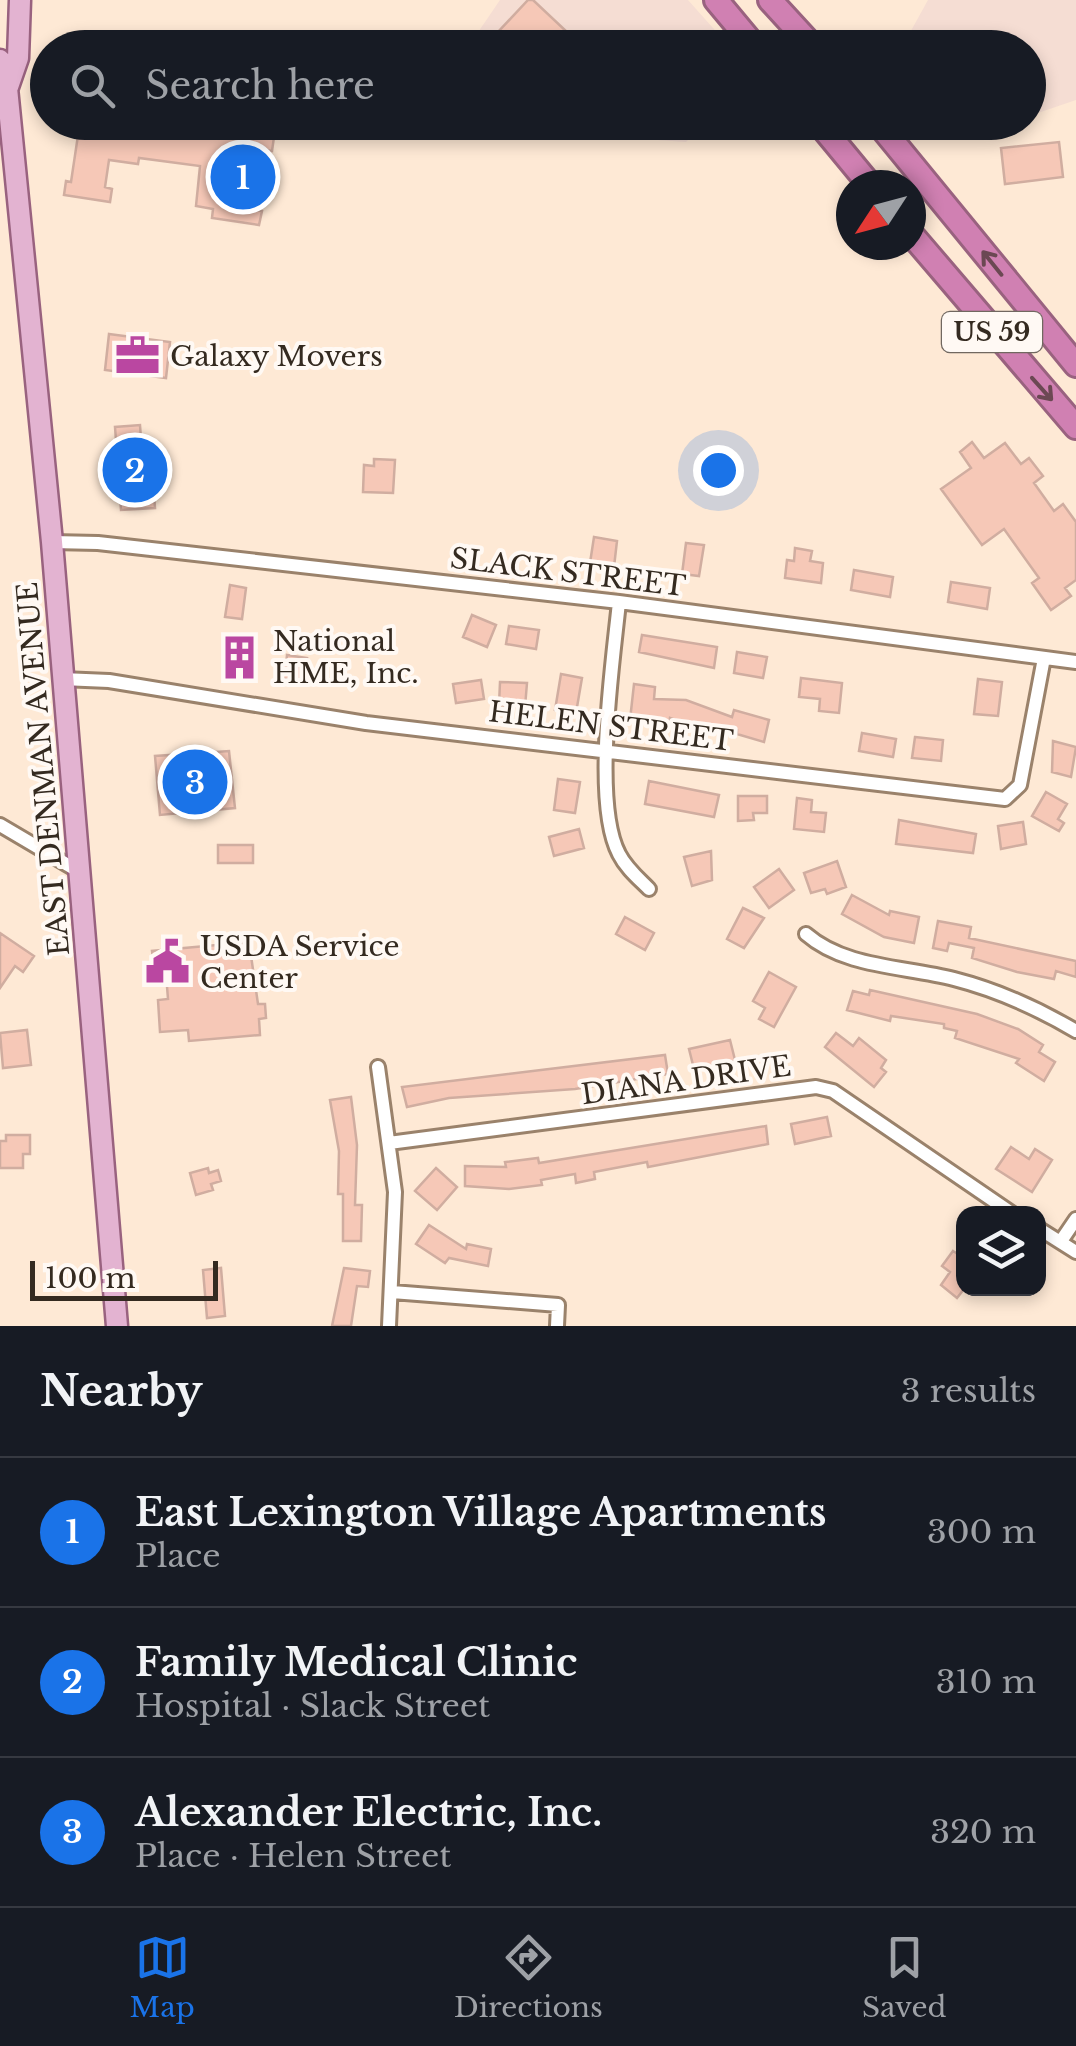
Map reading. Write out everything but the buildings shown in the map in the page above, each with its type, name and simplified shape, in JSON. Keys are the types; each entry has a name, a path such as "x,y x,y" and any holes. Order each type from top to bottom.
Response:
{"highway":[{"path":"716,0 741,30"},
{"path":"770,0 798,30"},
{"path":"833,140 858,170"},
{"name":"US 59","path":"891,140 1076,365"},
{"name":"US 59","path":"926,252 1076,427"}],"main road":[{"name":"EAST DENMAN AVENUE","path":"7,88 18,58 20,0"},
{"name":"EAST DENMAN AVENUE","path":"0,60 7,88 52,542 117,1326"}],"street":[{"name":"SLACK STREET","path":"52,542 118,545 619,602 1076,662"},
{"path":"619,602 606,730 610,827 618,853 648,889"},
{"name":"HELEN STREET","path":"62,679 109,681 366,723 1005,799 1020,786 1044,658"},
{"path":"0,825 78,871"},
{"path":"806,934 825,950 954,979 1011,997 1076,1030"},
{"path":"378,1067 395,1192 389,1326"},
{"name":"DIANA DRIVE","path":"388,1144 816,1087 833,1091 1001,1206"},
{"path":"1061,1241 1076,1219"},
{"path":"1046,1233 1076,1252"},
{"path":"392,1292 558,1305 558,1326"}],"shaded area":[{"path":"500,0 688,0 715,30 480,30"},
{"path":"928,0 1076,0 1076,100 1046,110 1046,30 911,30"}],"place":[{"name":"East Lexington Village Apartments","path":"243,177"},
{"name":"Galaxy Movers","path":"137,356"},
{"name":"Family Medical Clinic","path":"135,470"},
{"name":"National HME, Inc.","path":"240,657"},
{"name":"Alexander Electric, Inc.","path":"195,782"},
{"name":"USDA Service Center","path":"167,962"}]}
